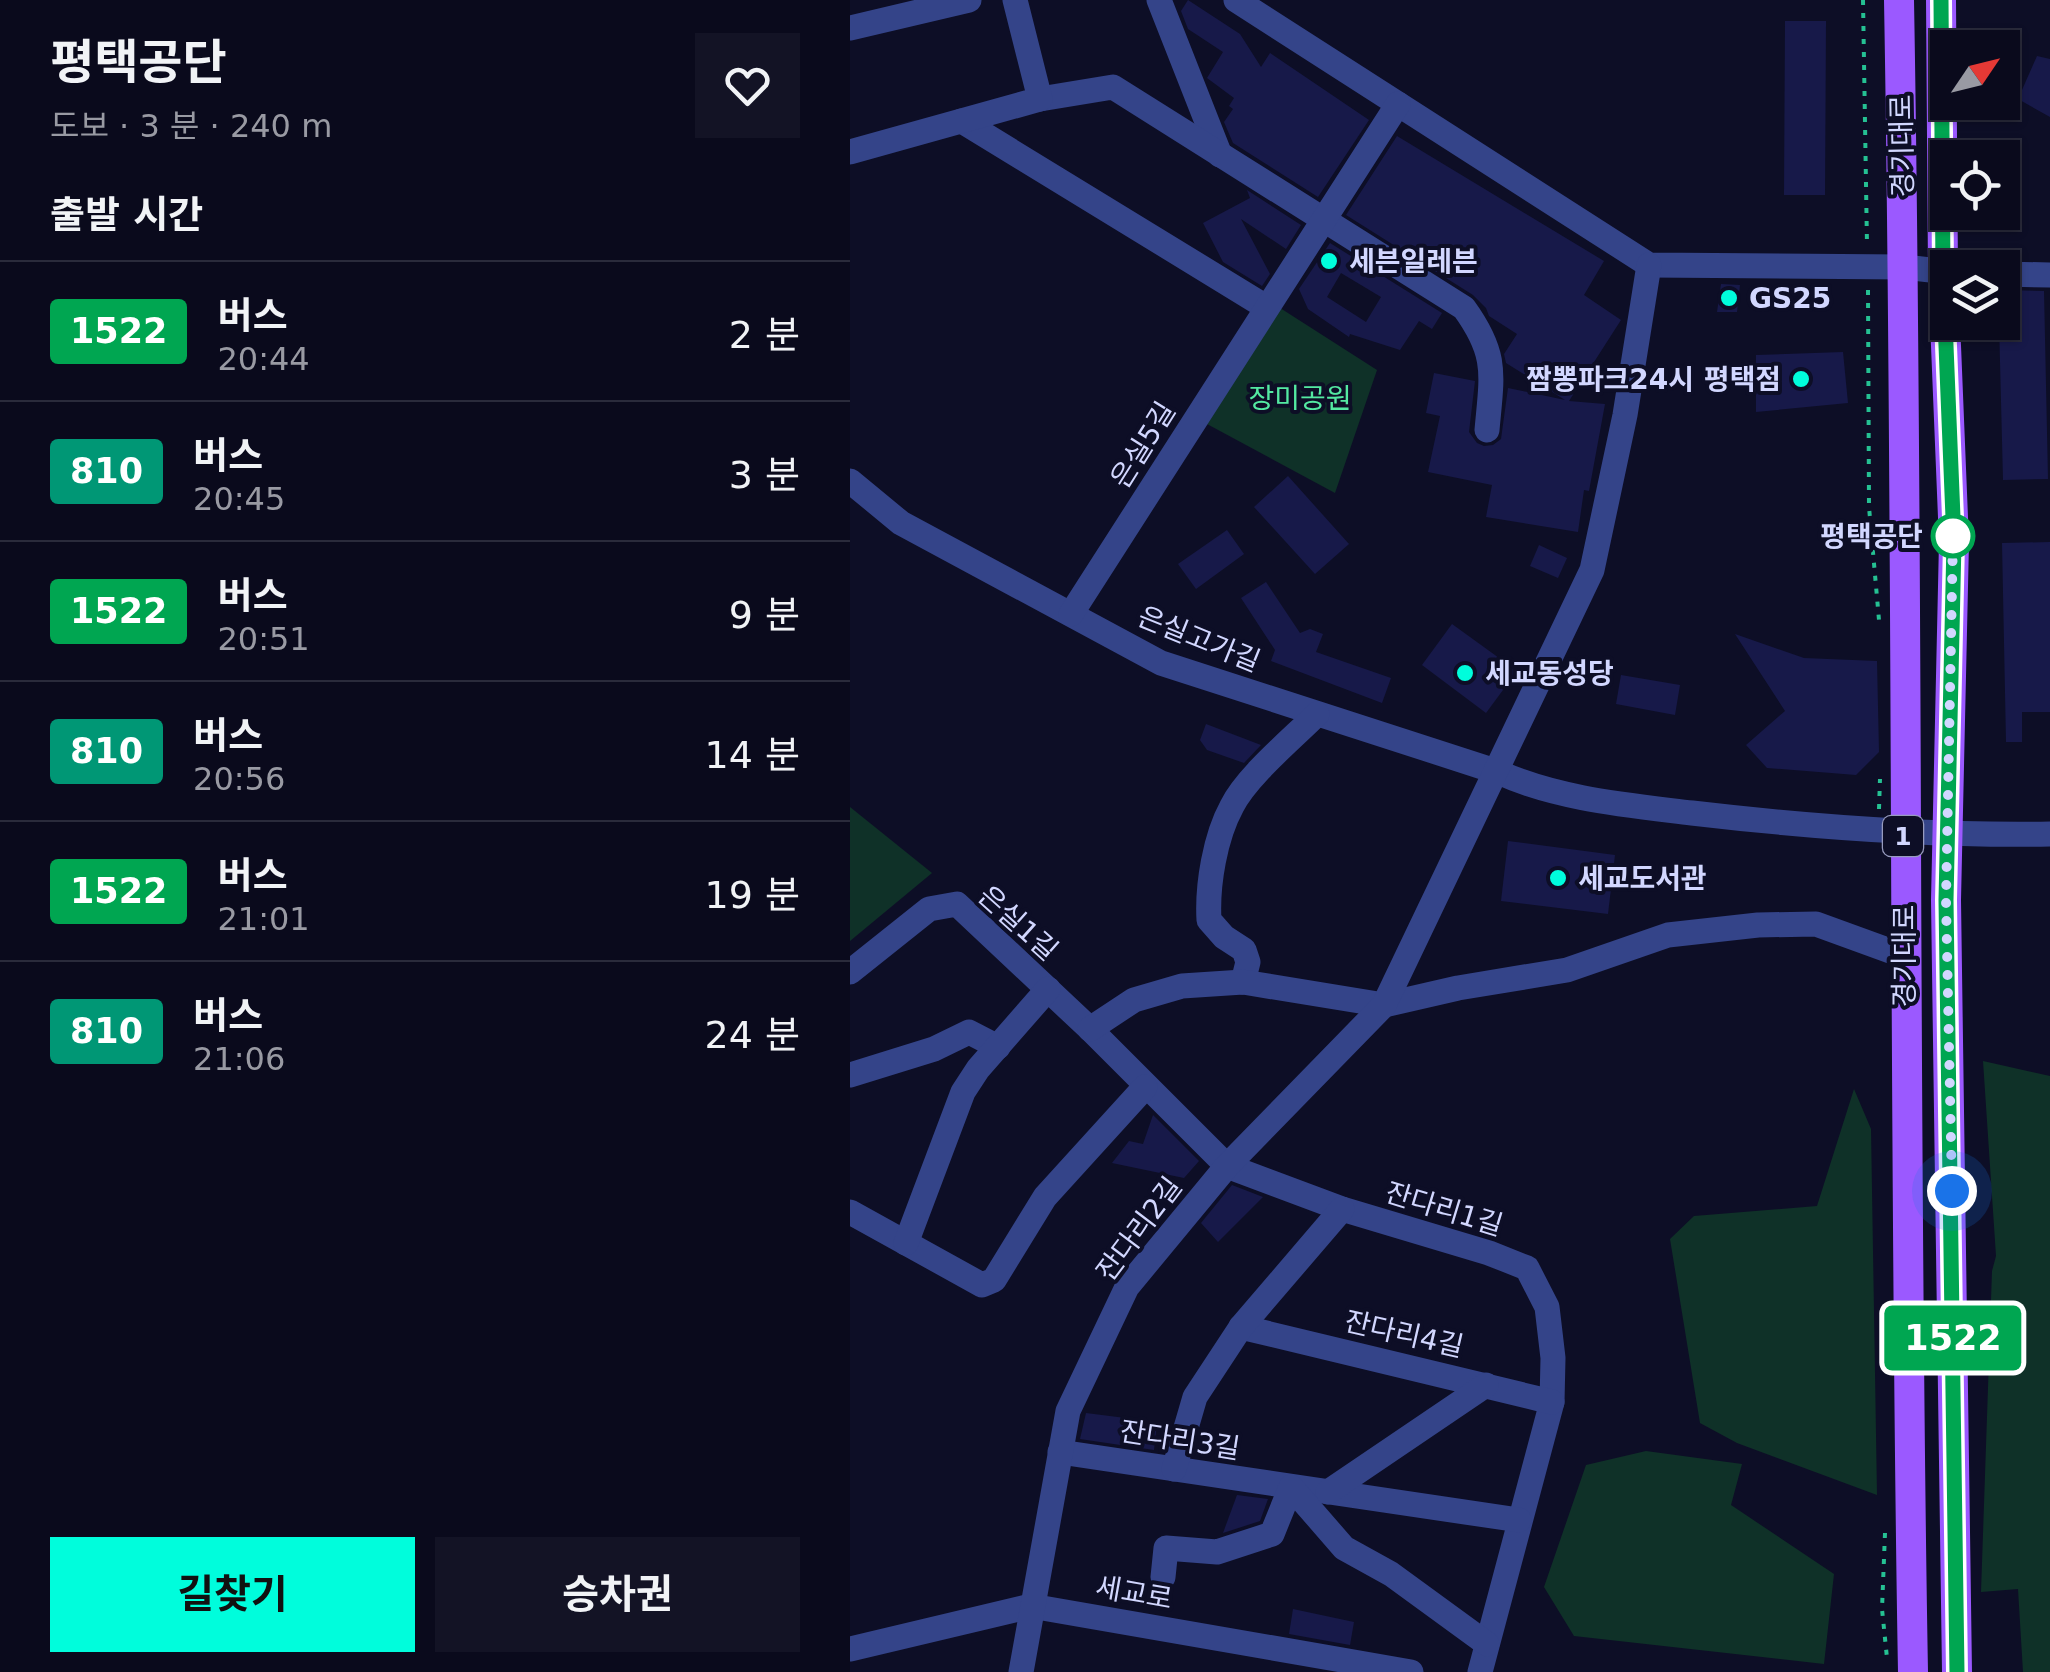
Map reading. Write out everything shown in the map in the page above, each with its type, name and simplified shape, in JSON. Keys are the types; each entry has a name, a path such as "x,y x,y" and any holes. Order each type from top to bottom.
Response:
{"main road":[{"name":"경기대로","path":"1899,0 1904,267 1904,956 1913,1672"},
{"name":"경기대로","path":"1941,0 1945,250"},
{"name":"경기대로","path":"1947,340 1954,542 1948,836 1957,1672"}],"street":[{"path":"850,28 969,0"},
{"path":"1015,0 1040,99"},
{"path":"1159,0 1220,155"},
{"path":"1236,0 1649,265 1930,270"},
{"path":"850,152 1040,99 1113,87 1464,308 1486,338 1492,378 1487,430"},
{"name":"은실5길","path":"1071,614 1398,104"},
{"path":"962,121 1266,308"},
{"path":"1498,772 1592,570 1624,416 1649,265"},
{"path":"2020,275 2050,276"},
{"name":"은실고가길","path":"850,481 901,523 1161,663 1526,784 1630,805 1758,821 1948,836 2050,834"},
{"path":"1243,982 1248,962 1244,950 1224,937 1209,920 1208,902 1218,850 1232,805 1316,714"},
{"name":"잔다리2길","path":"1021,1672 1068,1411 1127,1288 1227,1166 1384,1006 1498,772"},
{"name":"은실1길","path":"850,972 929,909 957,904 1090,1029"},
{"path":"1090,1029 1134,1000 1182,986 1243,982 1384,1006 1458,988 1567,970 1668,935 1758,925 1816,924 1904,956"},
{"name":"은실1길","path":"902,1240 963,1092 1048,989"},
{"name":"잔다리1길","path":"1090,1029 1227,1166 1342,1209 1527,1268 1546,1307 1552,1402 1480,1672"},
{"path":"850,1074 934,1049 968,1032 998,1047"},
{"path":"850,1212 982,1285 994,1280 1045,1198 1145,1087"},
{"path":"1174,1469 1195,1398 1241,1326 1342,1209"},
{"name":"잔다리4길","path":"1241,1326 1552,1402"},
{"path":"1328,1492 1486,1385"},
{"name":"잔다리3길","path":"1060,1452 1519,1520"},
{"path":"1162,1577 1166,1548 1217,1552 1272,1534 1292,1487 1344,1548 1391,1574 1487,1644"},
{"name":"세교로","path":"850,1649 1031,1606 1411,1672"}],"green space":[{"name":"장미공원","path":"1277,306 1377,370 1335,493 1207,424"},
{"path":"850,807 932,873 850,941"},
{"path":"1983,1061 2050,1076 2050,1672 2023,1672 2018,1589 1981,1592 1992,1271 1996,1256"},
{"path":"1854,1089 1871,1129 1877,1495 1737,1443 1700,1423 1670,1239 1694,1216 1817,1206"},
{"path":"1646,1451 1742,1464 1731,1505 1834,1574 1824,1664 1574,1636 1544,1587 1586,1465"}],"building":[{"path":"1188,0 1240,34 1261,67 1270,53 1369,120 1318,197 1233,143 1224,122 1233,109 1229,106 1234,98 1207,78 1223,52 1188,29 1181,11"},
{"path":"1785,21 1826,21 1825,195 1784,195"},
{"path":"2037,56 2050,59 2050,117 2020,100"},
{"path":"1397,136 1604,261 1584,295 1621,320 1569,401 1605,404 1578,532 1486,517 1492,485 1428,472 1440,416 1426,413 1434,373 1475,381 1469,432 1484,446 1501,439 1508,388 1565,400 1506,363 1504,354 1517,334 1489,316 1473,295 1346,215"},
{"path":"1247,190 1301,225 1286,249 1241,219 1270,274 1262,286 1223,262 1203,223 1250,198"},
{"path":"1330,243 1442,313 1432,329 1419,321 1400,350 1350,334 1349,337 1308,309 1299,289","holes":["1341,273 1381,297 1366,322 1327,297"]},
{"name":"GS25","path":"1721,284 1740,285 1737,312 1717,312"},
{"path":"2020,290 2044,291 2048,479 2003,480 1999,340 2020,340"},
{"name":"짬뽕파크24시 평택점","path":"1843,352 1848,403 1756,412 1756,355"},
{"path":"1288,476 1349,544 1315,574 1254,507"},
{"path":"1227,530 1244,554 1196,589 1178,564"},
{"path":"2050,542 2050,712 2022,712 2022,742 2006,742 2002,543"},
{"path":"1539,545 1567,558 1558,578 1530,566"},
{"path":"1266,582 1300,633 1310,629 1323,634 1316,652 1391,678 1382,703 1271,661 1275,650 1241,598"},
{"path":"1452,624 1517,671 1486,713 1422,665"},
{"path":"1735,634 1804,658 1877,661 1879,752 1856,775 1767,768 1746,745 1785,711"},
{"path":"1621,675 1680,685 1675,715 1616,704"},
{"path":"1206,724 1261,745 1244,763 1207,750 1200,740"},
{"name":"세교도서관","path":"1508,841 1615,855 1608,914 1501,901"},
{"path":"1153,1115 1199,1161 1184,1178 1112,1163 1129,1141 1143,1144"},
{"path":"1232,1185 1263,1197 1218,1242 1201,1223"},
{"path":"1086,1413 1157,1422 1154,1450 1080,1439"},
{"path":"1237,1495 1268,1499 1260,1521 1223,1533"},
{"path":"1293,1609 1354,1622 1350,1645 1289,1634"}],"bus line":[{"name":"1522","path":"1941,0 1943,272 1954,542 1946,900 1957,1672"}],"place":[{"name":"세븐일레븐","path":"1329,261"},
{"name":"GS25","path":"1729,298"},
{"name":"짬뽕파크24시 평택점","path":"1801,379"},
{"name":"평택공단","path":"1953,536"},
{"name":"세교동성당","path":"1465,673"},
{"name":"세교도서관","path":"1558,878"}],"route":[{"path":"1952,1191 1946,900 1953,536"}]}
